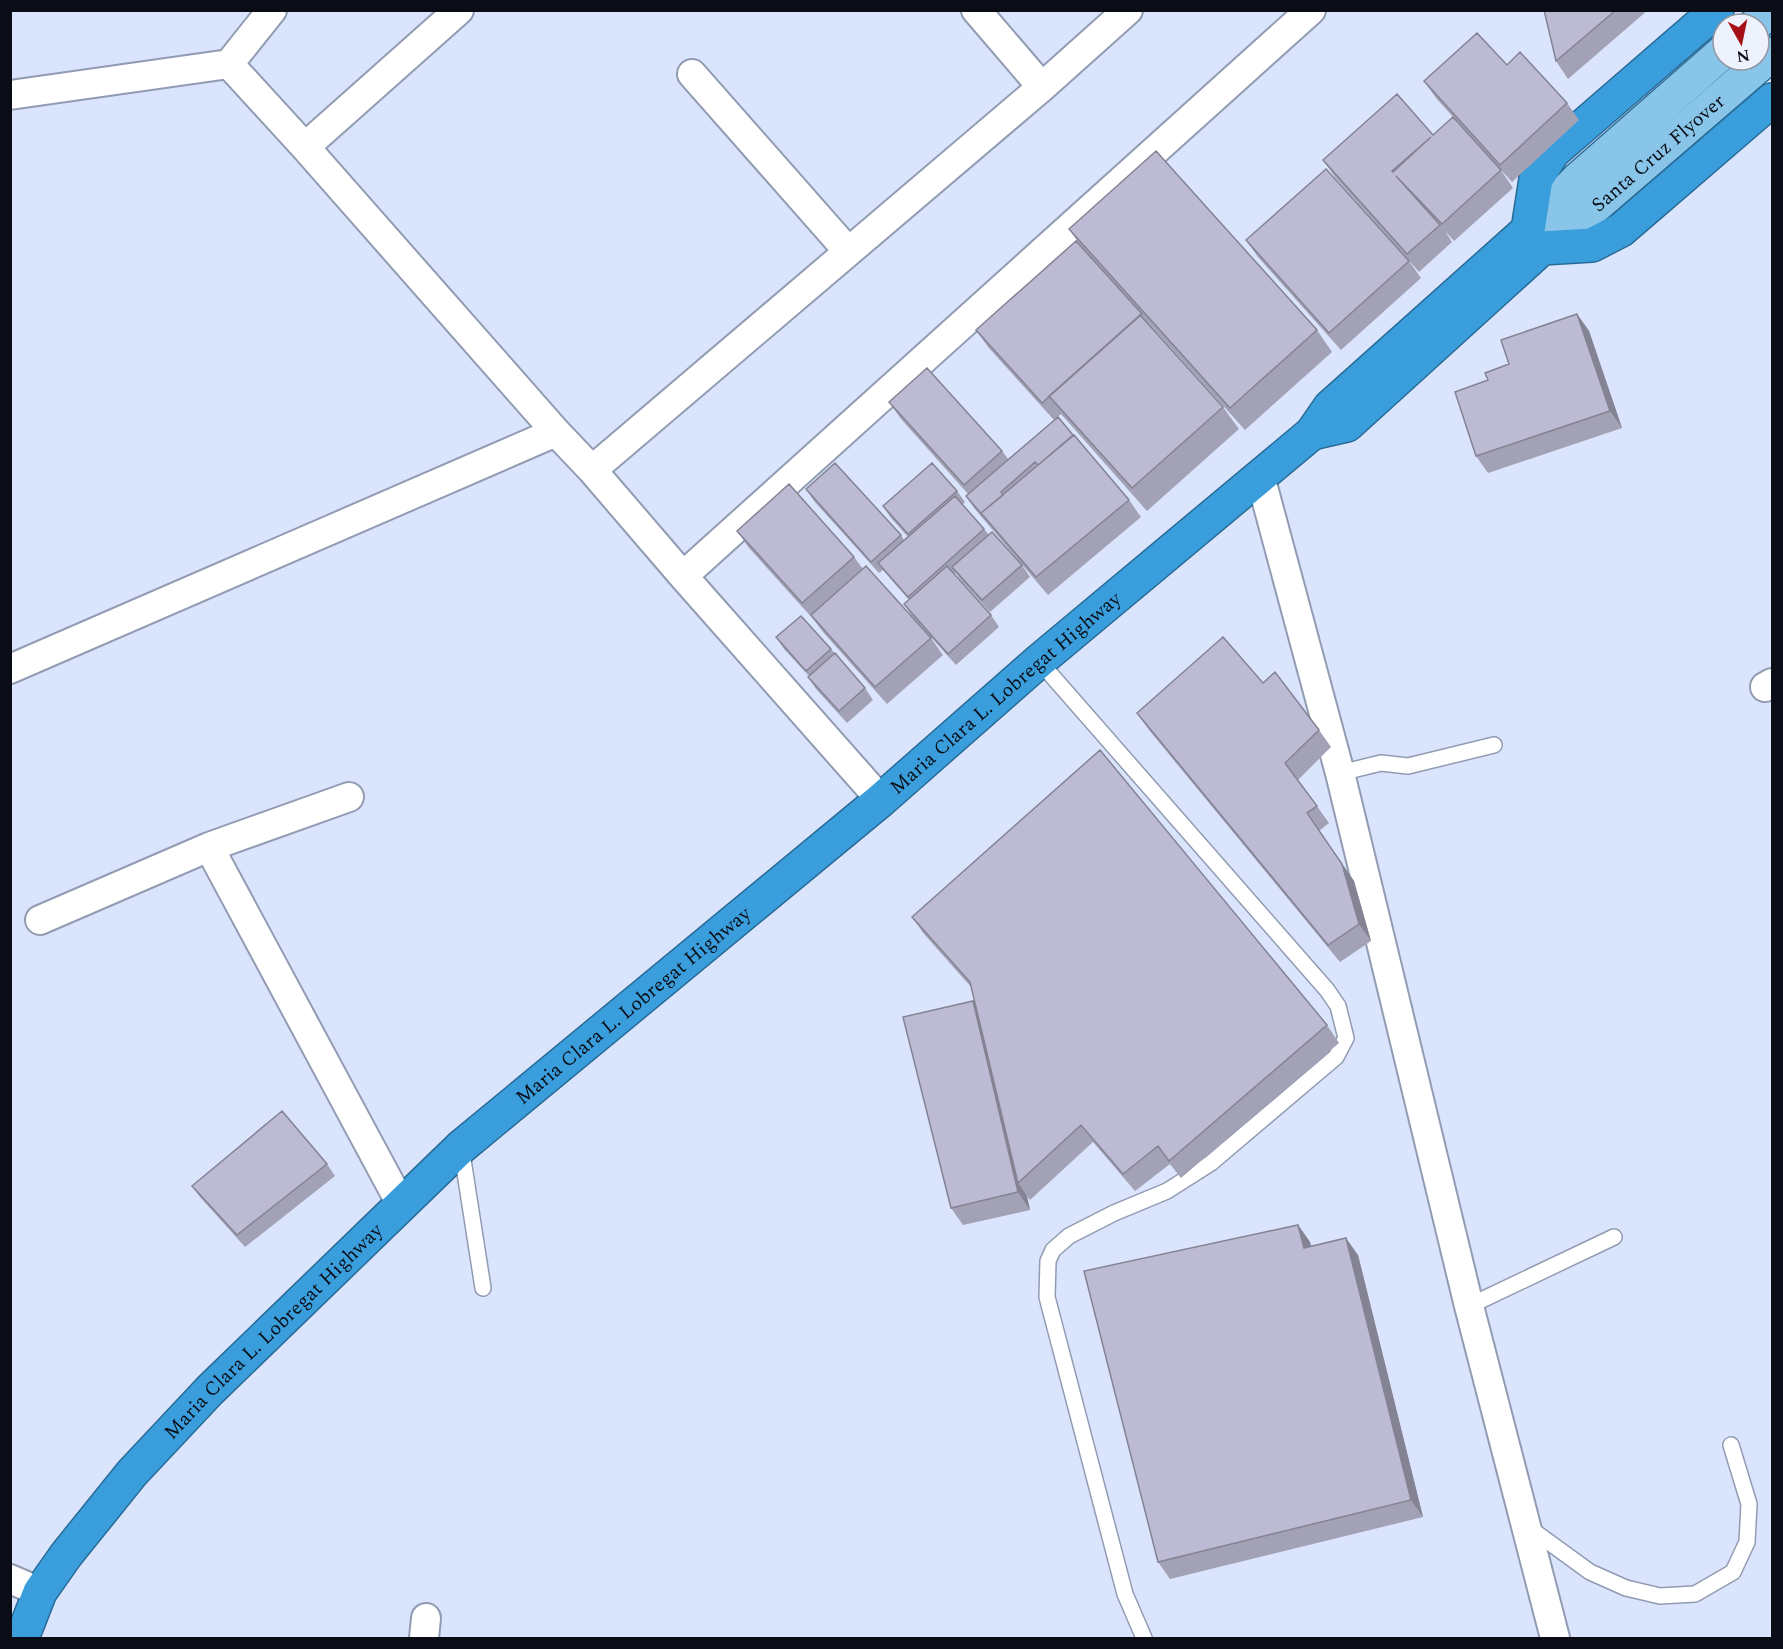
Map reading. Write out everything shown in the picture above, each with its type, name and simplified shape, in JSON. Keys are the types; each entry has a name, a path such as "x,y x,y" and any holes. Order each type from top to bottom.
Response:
{"highway":[{"path":"1717,10 1553,152 1536,179 1535,239 1592,245 1621,230 1773,100"},
{"name":"Maria Clara L. Lobregat Highway","path":"22,1638 40,1592 66,1555 147,1457 210,1390 461,1146 881,800 1039,661 1300,443 1330,406 1535,239"}],"main road":[{"name":"Santa Cruz Flyover","path":"1535,239 1598,204 1773,54"},
{"name":"Santa Cruz Flyover","path":"1535,239 1577,180 1711,63"}],"street":[{"path":"10,95 229,64 272,10"},
{"path":"305,147 459,10"},
{"path":"976,10 1042,87"},
{"path":"592,470 1042,87 1128,10"},
{"path":"683,576 1311,10"},
{"path":"229,64 592,470 881,800"},
{"path":"692,74 848,251"},
{"path":"10,669 556,432"},
{"path":"1260,476 1340,773 1469,1306 1555,1638"},
{"path":"40,920 209,847 349,797"},
{"path":"209,847 401,1204"},
{"path":"10,1579 40,1592"}],"lane":[{"path":"1039,661 1327,990 1338,1006 1346,1038 1336,1057 1211,1163 1167,1191 1114,1213 1069,1236 1053,1250 1048,1262 1047,1297 1125,1594 1144,1638"},
{"path":"1340,773 1381,763 1408,766 1494,745"},
{"path":"461,1146 483,1288"},
{"path":"1469,1306 1614,1237"},
{"path":"1528,1527 1590,1572 1626,1588 1659,1596 1695,1594 1733,1572 1747,1542 1749,1504 1731,1445"}],"building":[{"path":"1544,10 1616,10 1556,61"},
{"path":"1477,33 1507,65 1520,52 1567,103 1500,165 1424,81"},
{"path":"1397,94 1433,135 1453,117 1501,170 1442,224 1396,176 1440,225 1407,254 1323,160","holes":["1431,137 1393,172 1392,171"]},
{"path":"1156,151 1317,330 1230,408 1069,229"},
{"path":"1326,169 1409,261 1329,333 1246,240"},
{"path":"1076,241 1142,314 1042,403 976,330"},
{"path":"1577,314 1610,411 1476,456 1455,392 1488,380 1485,373 1509,364 1501,340"},
{"path":"1140,315 1223,407 1132,488 1049,396"},
{"path":"927,368 1002,451 964,485 889,402"},
{"path":"1058,417 1073,435 1038,465 1035,462 1001,492 1003,495 981,513 985,518 966,496"},
{"path":"1074,435 1129,500 1036,577 981,513"},
{"path":"835,463 901,535 871,562 806,489"},
{"path":"932,463 957,491 908,534 883,506"},
{"path":"789,484 854,557 802,603 737,531"},
{"path":"955,496 984,529 908,597 878,563"},
{"path":"992,532 1022,565 982,600 952,567"},
{"path":"866,566 931,638 875,687 811,615"},
{"path":"947,566 991,615 948,654 904,604"},
{"path":"801,616 831,649 806,671 776,637"},
{"path":"1223,637 1263,683 1275,672 1319,730 1285,763 1317,806 1307,813 1342,864 1359,924 1328,945 1137,713"},
{"path":"835,653 865,688 839,711 808,677"},
{"path":"1100,750 1327,1025 1169,1161 1158,1146 1123,1174 1081,1125 1018,1183 970,982 912,917"},
{"path":"973,1001 1018,1192 951,1208 903,1017"},
{"path":"282,1111 327,1164 237,1235 192,1186"},
{"path":"1298,1225 1304,1248 1346,1238 1411,1500 1158,1562 1084,1271"}]}
